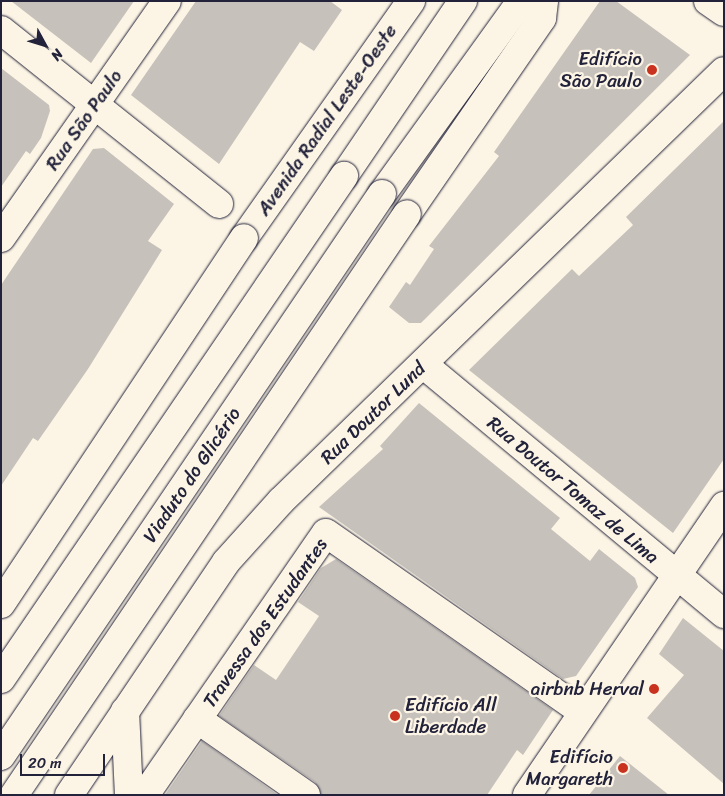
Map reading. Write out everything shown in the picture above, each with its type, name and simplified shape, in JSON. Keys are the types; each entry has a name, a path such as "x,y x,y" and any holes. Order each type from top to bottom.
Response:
{"main road":[{"name":"Rua São Paulo","path":"1,238 167,1"},
{"name":"Avenida Radial Leste-Oeste","path":"1,604 244,238 411,1"},
{"path":"1,679 463,1"},
{"name":"Viaduto do Glicério","path":"1,756 382,194 521,1"},
{"path":"14,795 542,18 544,1"},
{"path":"708,1 724,12"},
{"path":"1,30 219,204"},
{"name":"Rua Doutor Lund","path":"69,795 226,562 281,500 424,365 724,71"},
{"name":"Rua Doutor Tomaz de Lima","path":"424,365 724,614"},
{"path":"527,795 724,506"},
{"name":"Travessa dos Estudantes","path":"145,795 326,533 583,712"},
{"path":"125,711 129,795"},
{"path":"197,720 306,795"}],"building":[{"path":"11,1 134,1 91,63"},
{"path":"196,1 330,1 342,10 314,51 300,42 219,164 131,95"},
{"path":"600,1 616,1 690,55 421,323 409,323 389,307 406,282 410,285 434,249 429,246 499,156 494,152"},
{"path":"1,68 49,105 50,111 41,138 30,154 26,151 1,187"},
{"path":"724,121 724,459 673,533 469,370 572,269 579,276 633,225 626,217"},
{"path":"104,148 174,204 148,241 162,250 88,369 38,441 33,438 1,486 1,285 93,149"},
{"path":"419,403 560,518 551,529 590,561 599,549 635,578 638,587 576,676 563,679 319,507 383,449 380,446"},
{"path":"336,559 553,710 523,755 517,750 487,795 321,795 315,782 219,716 254,665 276,680 319,616 298,602 321,568"},
{"path":"683,618 724,651 724,784 647,718 684,675 659,654"},
{"path":"202,741 278,795 165,795"},
{"name":"Edifício Margareth","path":"620,756 669,795 589,795"}],"place":[{"name":"Edifício São Paulo","path":"652,70"},
{"name":"airbnb Herval","path":"654,689"},
{"name":"Edifício All Liberdade","path":"395,716"},
{"name":"Edifício Margareth","path":"623,768"}]}
